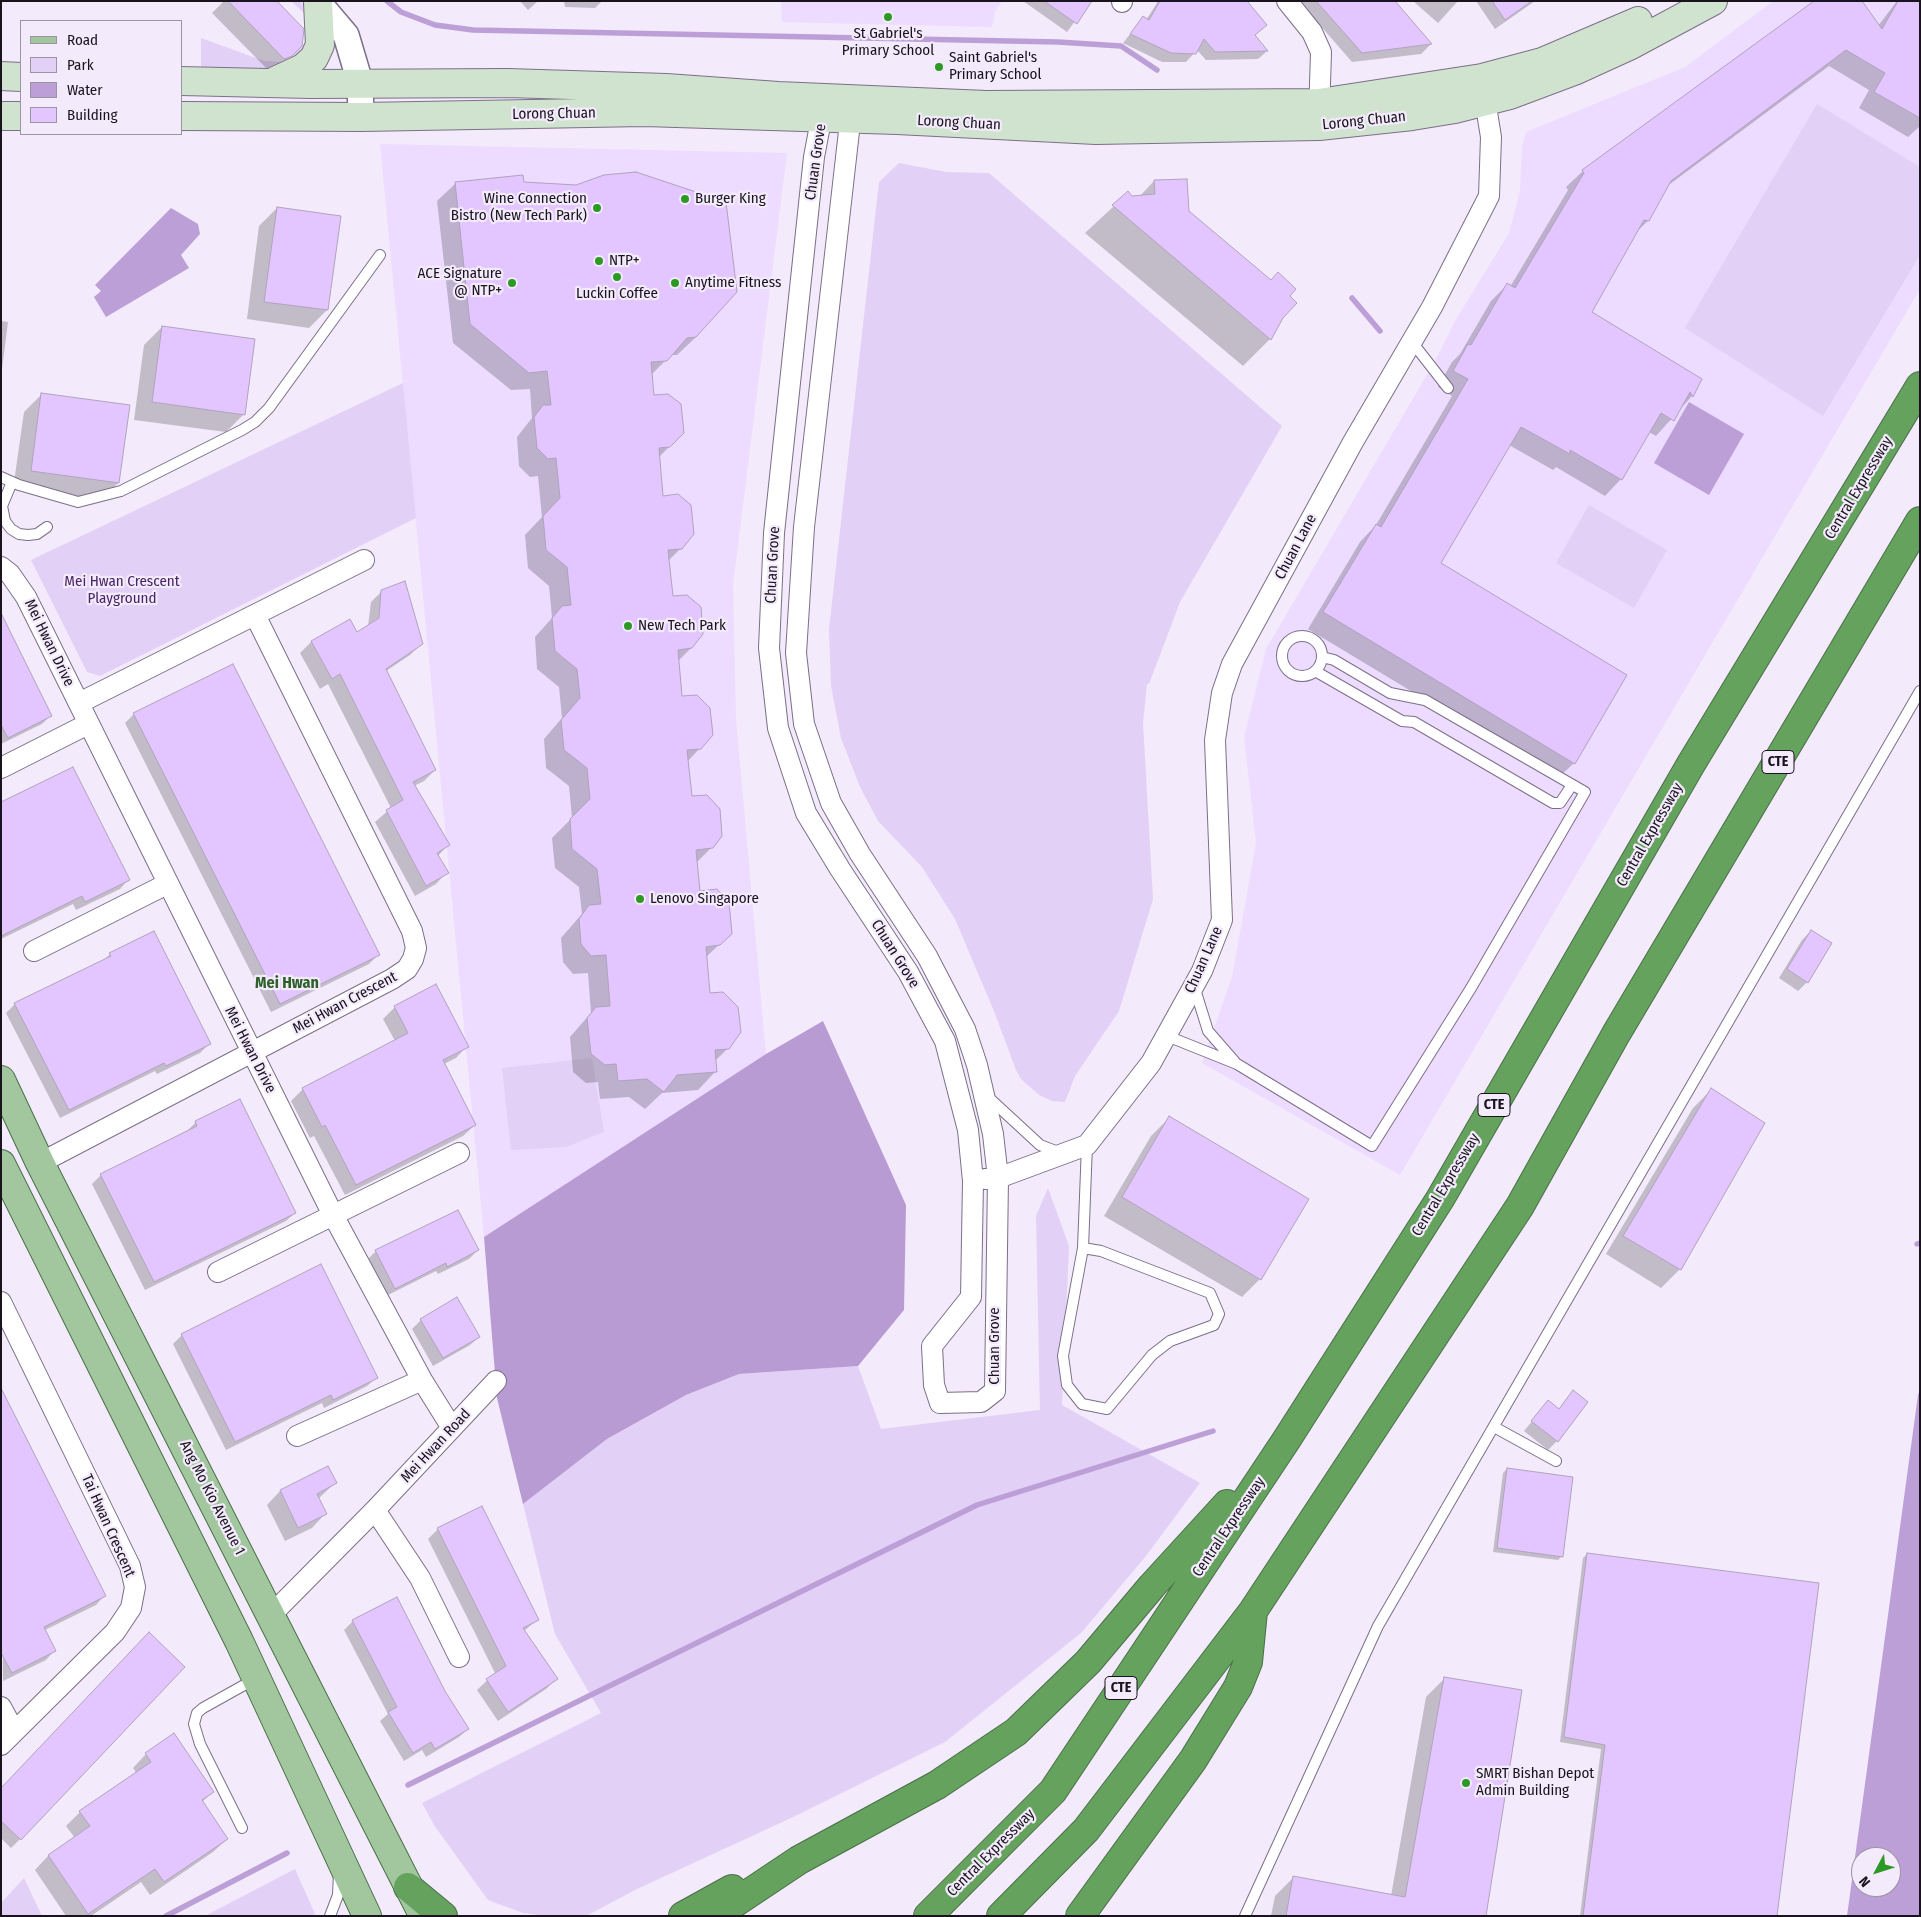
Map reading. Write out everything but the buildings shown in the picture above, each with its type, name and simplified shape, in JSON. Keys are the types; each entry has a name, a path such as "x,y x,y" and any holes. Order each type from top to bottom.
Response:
{"highway":[{"name":"Central Expressway","path":"928,1916 1052,1790 1287,1439 1440,1199 1691,764 1920,386"},
{"name":"CTE","path":"1001,1916 1086,1830 1253,1611 1520,1206 1616,1034 1920,520"},
{"path":"683,1916 729,1890 799,1860 937,1785 1016,1732 1088,1662 1152,1586 1287,1439"},
{"path":"1080,1916 1193,1760 1238,1687 1248,1662 1253,1611"},
{"path":"716,1916 799,1860"},
{"path":"408,1887 443,1916"}],"main road":[{"name":"Lorong Chuan","path":"182,116 361,117 986,105 1096,116 1319,114 1484,90 1542,62 1627,27 1680,1"},
{"name":"Lorong Chuan","path":"1484,90 1510,95 1632,45 1713,1"},
{"path":"271,83 303,68 314,58 320,45 318,2"},
{"path":"1,76 20,77"},
{"name":"Lorong Chuan","path":"182,81 518,83 666,88 778,96 824,107"},
{"path":"1,116 20,116"},
{"name":"Ang Mo Kio Avenue 1","path":"1,1080 40,1163 424,1916"},
{"path":"1,1164 256,1678 367,1916"}],"street":[{"path":"1287,1 1312,32 1321,52 1319,114"},
{"path":"318,2 346,35 360,82 361,117"},
{"name":"Chuan Lane","path":"1087,1145 1151,1063 1194,986 1222,920 1216,740 1222,693 1241,648 1353,442 1412,342 1489,196 1491,137 1484,90"},
{"name":"Chuan Grove","path":"824,107 814,157 774,533 769,648 778,728 806,812 840,870 908,972 945,1041 968,1130 973,1181 971,1297 932,1346 934,1385 940,1403 981,1402 995,1391 998,1178 993,1134 977,1065 964,1029 927,956 860,854 831,803 804,724 796,653 804,526 852,108"},
{"path":"79,704 364,560"},
{"name":"Mei Hwan Drive","path":"1,568 10,574 26,596 167,884 333,1215 422,1380 452,1428"},
{"name":"Mei Hwan Crescent","path":"40,1163 398,976 413,959 416,948 412,931 255,615"},
{"path":"1,768 88,724"},
{"path":"34,951 167,884"},
{"path":"973,1181 998,1178 1087,1145"},
{"path":"218,1272 459,1153"},
{"name":"Tai Hwan Crescent","path":"1,1302 130,1566 135,1586 131,1608 115,1632 8,1738"},
{"path":"297,1436 422,1380"},
{"name":"Mei Hwan Road","path":"270,1616 375,1510 496,1381"},
{"path":"375,1510 420,1578 458,1657"},
{"path":"1,1707 8,1738"}],"lane":[{"path":"1,477 78,502 100,498 160,473 242,430 255,422 269,408 380,255"},
{"path":"1412,342 1448,388"},
{"path":"12,482 2,506 5,521 11,529 18,534 28,535 37,534 47,527"},
{"path":"1310,637 1321,649 1322,657 1315,671 1308,675 1292,673 1282,659 1283,650 1294,638 1310,637"},
{"path":"1166,1036 1237,1064 1372,1146 1470,988 1585,792 1425,700 1390,693 1334,660 1322,657"},
{"path":"1315,671 1402,720 1414,722 1553,803 1560,802 1572,785"},
{"path":"1245,1916 1378,1626 1920,691"},
{"path":"1194,986 1208,1031 1237,1064"},
{"path":"982,1091 1040,1145 1062,1154"},
{"path":"1083,1248 1101,1251 1210,1293 1220,1314 1214,1325 1170,1342 1152,1355 1108,1409 1082,1404 1067,1385 1063,1356 1083,1248 1084,1165 1087,1145"},
{"path":"1494,1427 1556,1461"},
{"path":"242,1828 200,1744 194,1724 197,1713 203,1708 256,1678"},
{"path":"330,1916 338,1895 339,1873 334,1844"}],"shaded area":[{"name":"St Gabriel's Primary School","path":"781,1 1002,1 995,12 992,27 782,22"},
{"path":"1773,1 1920,1 1920,289 1400,1175 1202,1063 1232,977 1256,843 1244,737 1266,649 1435,361 1455,321 1509,233 1520,191 1522,146 1526,132 1685,67"},
{"path":"380,144 787,153 733,585 736,720 766,1054 484,1237"},
{"path":"823,1021 906,1205 904,1310 858,1366 739,1374 686,1395 607,1439 523,1504 497,1398 484,1237 766,1054"}],"green space":[{"path":"291,1 300,1 305,7 313,22 320,45 314,58 303,68 271,83 201,81 201,38 264,61 286,62 312,37 305,14"},
{"path":"1817,104 1920,167 1920,255 1823,416 1685,328"},
{"path":"899,163 946,172 989,173 1282,426 1180,602 1149,684 1147,684 1143,723 1153,899 1119,1011 1075,1076 1065,1102 1052,1101 1039,1095 1021,1079 955,919 922,867 878,821 860,787 841,738 831,686 829,629 879,182"},
{"name":"Mei Hwan Crescent Playground","path":"403,383 416,518 100,676 87,672 31,560"},
{"path":"1589,505 1667,550 1634,608 1556,563"},
{"path":"592,1058 604,1132 566,1147 511,1150 502,1068"},
{"path":"1048,1188 1069,1246 1062,1405 1200,1483 1146,1556 1081,1633 945,1742 791,1818 637,1889 586,1916 547,1916 523,1913 488,1900 434,1825 422,1803 601,1713 555,1634 523,1504 607,1439 686,1395 739,1374 858,1366 881,1429 1040,1410 1036,1216"},
{"path":"295,1869 315,1914 311,1916 205,1916"},
{"path":"24,1878 42,1916 1,1916 1,1903"}],"water":[{"path":"171,208 198,224 200,234 181,255 189,268 106,317 94,297 101,291 95,285"},
{"path":"1689,402 1744,434 1709,495 1654,463"},
{"path":"1920,1389 1920,1916 1847,1916 1851,1887 1851,1897 1901,1897 1901,1847 1856,1847"}],"waterway":[{"path":"387,1 401,12 435,25 473,30 1058,42 1121,46 1157,70"},
{"path":"1352,298 1380,331"},
{"path":"408,1785 977,1505 1213,1431"},
{"path":"166,1916 287,1853"}],"place":[{"name":"St Gabriel's Primary School","path":"888,17"},
{"name":"Saint Gabriel's Primary School","path":"939,67"},
{"name":"Burger King","path":"685,199"},
{"name":"Wine Connection Bistro (New Tech Park)","path":"597,208"},
{"name":"NTP+","path":"599,261"},
{"name":"Luckin Coffee","path":"617,277"},
{"name":"ACE Signature @ NTP+","path":"512,283"},
{"name":"Anytime Fitness","path":"675,283"},
{"name":"New Tech Park","path":"628,626"},
{"name":"Lenovo Singapore","path":"640,899"},
{"name":"SMRT Bishan Depot Admin Building","path":"1466,1783"}],"district":[{"name":"Mei Hwan","path":"287,984"}]}
